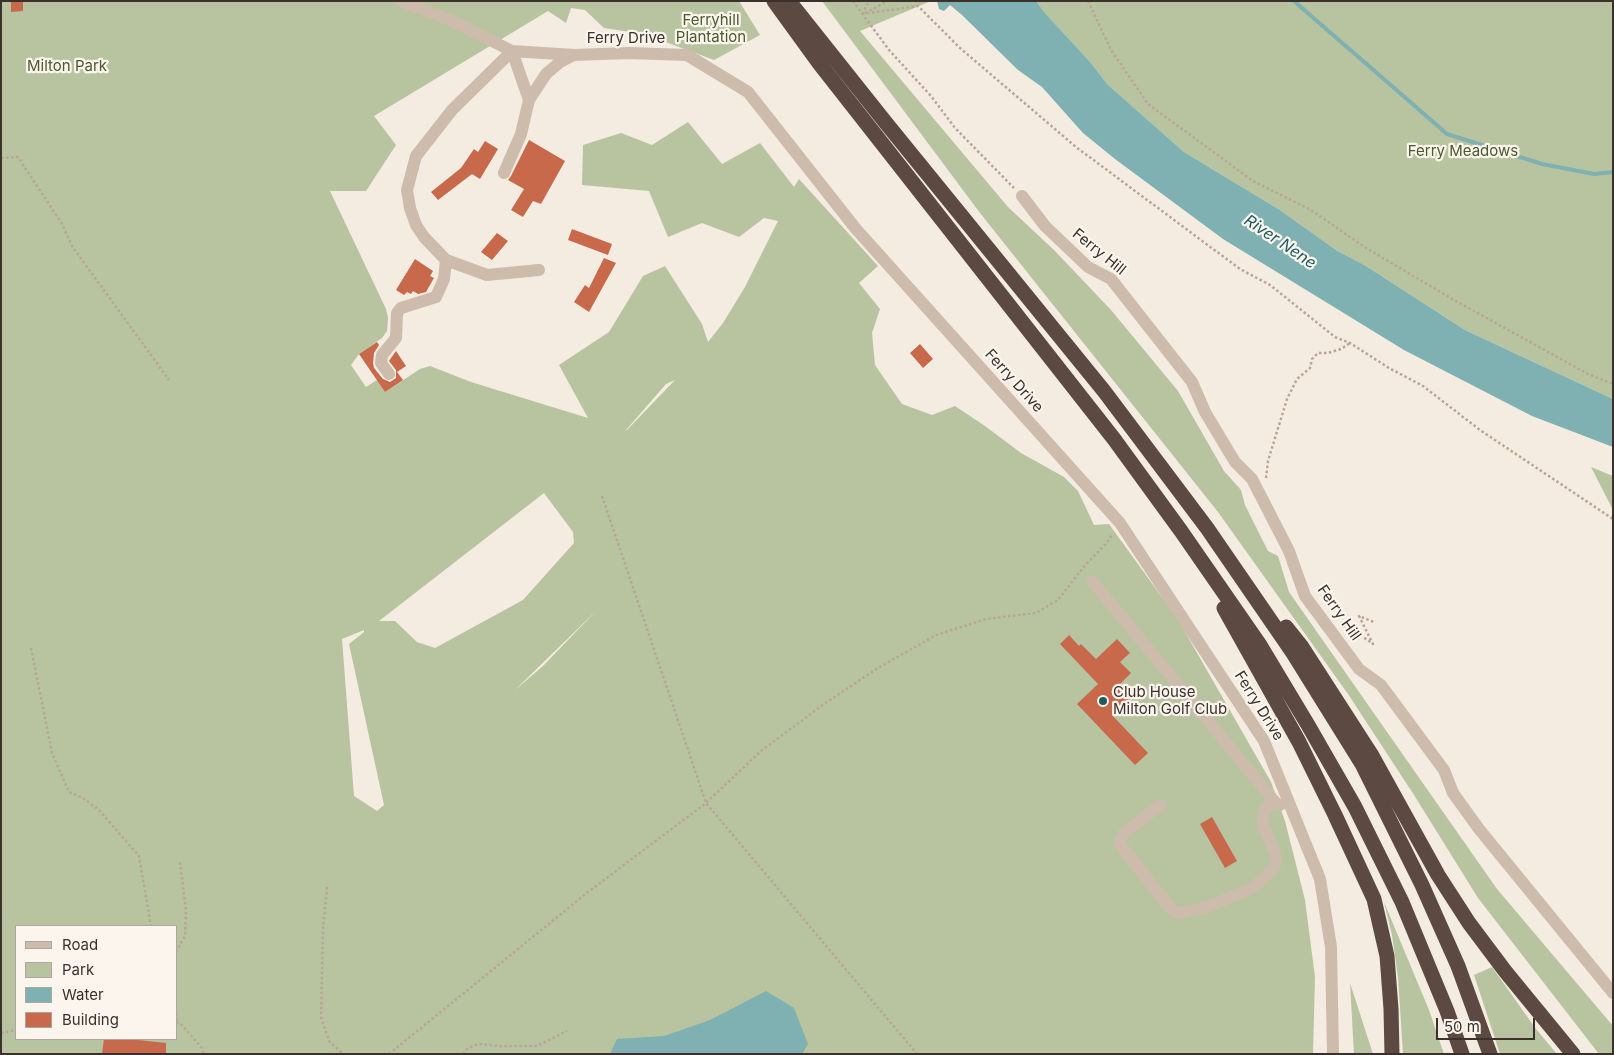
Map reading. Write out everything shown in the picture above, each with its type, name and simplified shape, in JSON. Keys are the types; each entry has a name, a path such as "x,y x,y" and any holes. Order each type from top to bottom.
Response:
{"highway":[{"path":"774,1 819,63 1114,439 1182,531 1260,645 1355,807 1402,902 1447,1011 1462,1054"},
{"path":"790,1 886,123 1104,391 1207,528 1302,647 1371,754 1438,875 1469,923 1505,971 1573,1054"},
{"path":"1207,528 1293,653 1362,764 1426,894 1458,966 1490,1054"},
{"path":"1182,531 1300,742 1374,899 1387,956 1392,1054"}],"street":[{"name":"Ferry Drive","path":"400,1 450,20 512,50 574,55 628,53 687,55 748,92 856,229 1120,524 1264,741 1320,880 1331,947 1333,1054"},
{"path":"529,100 512,50 452,110 416,156 408,190 410,208 416,224 424,238 446,260 486,275 539,270"},
{"path":"504,174 521,134 529,100 546,74 560,62 574,55"},
{"name":"Ferry Hill","path":"1022,196 1045,226 1080,261 1111,280 1192,382 1205,412 1235,462 1252,479 1289,551 1305,596 1359,669 1381,685 1444,770 1453,793 1479,829 1613,993"},
{"path":"389,374 381,363 382,355 396,338 397,314 400,308 436,297 444,279 446,260"},
{"path":"1092,581 1274,801 1293,813"},
{"path":"1160,805 1123,834 1120,842 1171,909 1178,913 1183,913 1209,906 1253,888 1272,870 1276,863 1263,826 1263,816 1265,810 1274,801"}],"path":[{"path":"853,1 889,50 931,96 955,128 1022,196"},
{"path":"862,14 869,1"},
{"path":"862,14 888,1"},
{"path":"1088,1 1111,50 1148,104 1245,176 1311,210 1366,248 1454,300 1588,374 1613,384"},
{"path":"862,14 918,6 960,48 1076,147 1240,268 1270,286 1335,336 1423,386 1480,430 1613,518"},
{"path":"1,158 18,157 62,224 72,246 169,380"},
{"path":"1268,462 1287,399 1297,379 1310,368 1312,359 1318,352 1328,353 1341,350 1350,344"},
{"path":"602,496 706,804 917,1054"},
{"path":"389,1054 588,892 706,804 762,750 827,702 878,668 936,635 986,619 1036,613 1058,600 1086,564 1105,545 1120,524"},
{"path":"1348,626 1373,644 1359,616 1374,622"},
{"path":"31,648 52,753 69,792 82,798 99,810 139,856 152,925"},
{"path":"178,948 185,936 186,910 180,862"},
{"path":"327,887 323,929 321,1017 329,1041 343,1054"},
{"path":"178,1023 201,1047 204,1054"},
{"path":"1,1033 15,1030"},
{"path":"463,1054 468,1048 479,1044 537,1046 567,1031"}],"green space":[{"path":"1,1 739,1 760,35 714,60 644,34 604,28 585,10 571,8 566,23 548,11 374,116 396,145 366,191 330,191 386,309 388,318 387,331 382,338 359,354 351,365 366,387 377,380 385,392 420,369 430,366 471,382 588,418 559,365 609,332 643,276 665,266 702,324 708,342 723,323 745,287 778,221 764,218 739,237 702,223 668,237 649,191 582,185 583,145 621,133 652,145 688,122 722,164 760,143 794,187 799,179 878,266 859,283 880,309 872,333 875,365 902,404 932,415 955,406 1021,453 1064,477 1078,491 1094,525 1109,524 1177,618 1271,782 1285,821 1305,900 1315,977 1313,1054 1,1054","holes":["675,380 627,430 626,430 666,384","544,493 573,532 574,543 523,600 435,648 417,642 395,621 379,621","596,611 543,666 515,690","364,630 349,644 384,805 377,811 354,796 342,639"]},
{"path":"822,1 931,1 860,31 1008,207 1054,250 1111,310 1178,391 1224,471 1241,490 1245,505 1268,551 1278,556 1289,592 1497,889 1613,1026 1613,1054 1599,1054 1478,898 1348,694 1218,512 980,213"},
{"name":"Ferry Meadows","path":"1036,1 1613,1 1613,399 1465,330 1366,266 1336,250 1280,210 1184,152 1107,84"},
{"path":"1591,467 1613,476 1613,510"},
{"path":"1384,902 1429,1010 1444,1054 1403,1054 1398,977 1392,935"},
{"path":"1492,967 1536,1029 1557,1054 1500,1054 1474,975"},
{"path":"1350,983 1373,1054 1354,1054"}],"water":[{"name":"River Nene","path":"937,1 1036,1 1107,84 1184,152 1280,210 1336,250 1366,266 1465,330 1613,399 1613,447 1532,416 1404,350 1223,239 1083,133 1042,87 1018,70 950,5 944,11 939,9"},
{"path":"766,991 794,1008 808,1044 802,1054 610,1054 617,1039 664,1036 710,1020"}],"building":[{"path":"11,1 23,1 23,11 11,12"},
{"path":"529,140 565,161 541,204 533,201 523,217 511,210 524,189 508,180"},
{"path":"485,141 498,149 480,179 472,174 438,200 431,192 461,168 474,149 478,152"},
{"path":"572,229 612,244 608,255 568,240"},
{"path":"497,233 508,241 492,260 481,252"},
{"path":"604,258 616,263 589,312 574,302 585,285 589,288"},
{"path":"415,259 433,271 430,276 434,278 426,292 418,294 413,291 411,294 407,292 404,295 396,290"},
{"path":"377,342 379,345 374,353 373,363 374,368 383,379 390,382 396,378 396,370 389,361 396,351 406,366 397,372 403,380 385,392 359,354"},
{"path":"920,344 933,359 923,368 910,353"},
{"name":"Club House Milton Golf Club","path":"1069,635 1079,646 1081,644 1096,659 1117,639 1130,653 1120,662 1131,673 1118,686 1130,698 1112,715 1148,753 1135,765 1077,704 1098,684 1060,644"},
{"path":"1212,817 1237,861 1225,868 1200,824"},
{"path":"104,1040 138,1040 166,1043 166,1054 102,1054"}],"waterway":[{"path":"1294,1 1447,134 1542,164 1594,174 1613,172"}],"place":[{"name":"Club House Milton Golf Club","path":"1103,701"}],"park label":[{"name":"Ferryhill Plantation","path":"711,28"},
{"name":"Milton Park","path":"67,66"}]}
